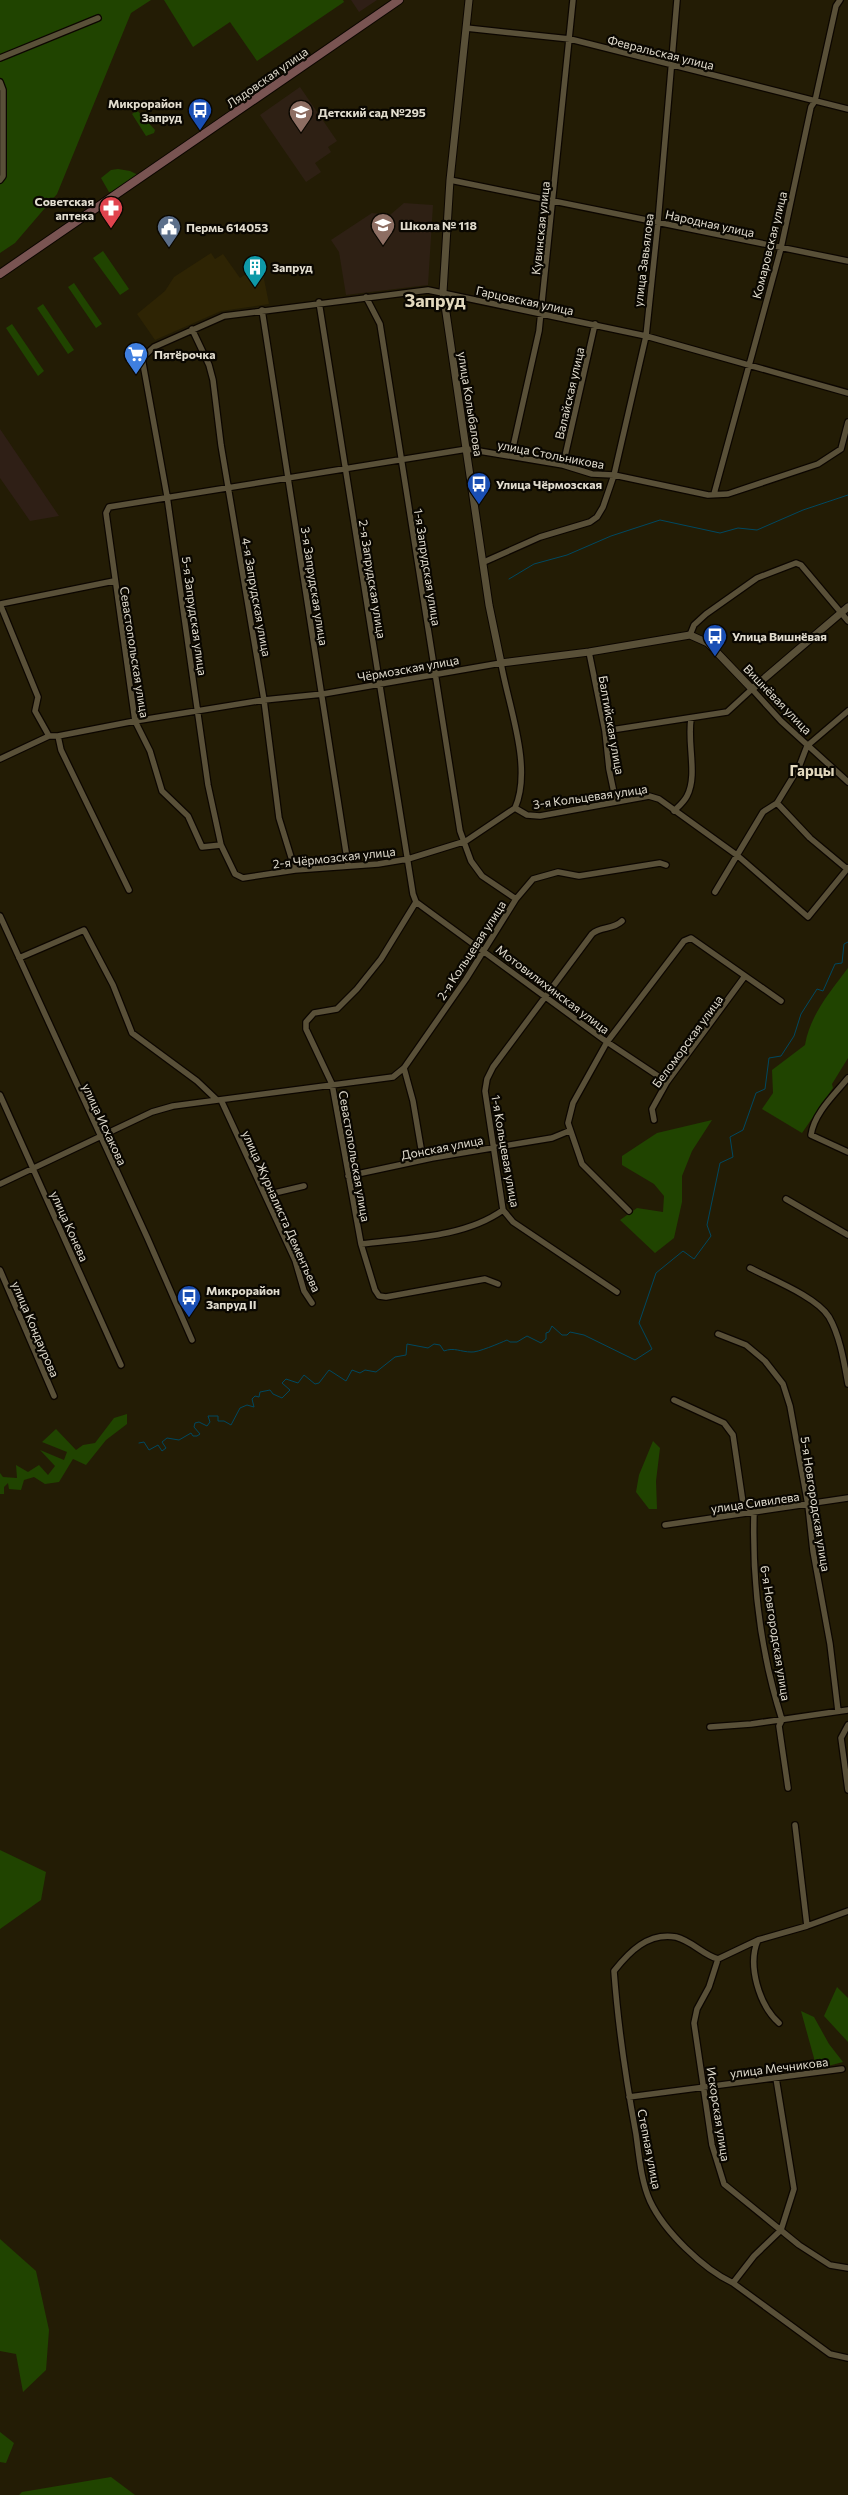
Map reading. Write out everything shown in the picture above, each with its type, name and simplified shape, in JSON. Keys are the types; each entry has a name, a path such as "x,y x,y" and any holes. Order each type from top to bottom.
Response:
{"main road":[{"name":"Лядовская улица","path":"2,270 399,0"}],"street":[{"name":"улица Колыбалова","path":"469,0 450,180 443,292 489,605 516,726 520,759 520,798 515,808"},
{"name":"Кувинская улица","path":"511,456 541,314 573,0"},
{"name":"улица Завьялова","path":"484,562 540,537 590,522 597,517 603,507 614,475 646,336 677,0"},
{"name":"Комаровская улица","path":"714,494 781,248 811,107 815,101 836,6 840,0"},
{"path":"0,58 98,18"},
{"name":"Февральская улица","path":"466,28 570,40 848,109"},
{"path":"0,82 3,90 2,176 0,180"},
{"name":"Народная улица","path":"450,180 848,261"},
{"name":"Гарцовская улица","path":"142,358 154,347 224,316 319,302 428,290 646,336 848,393"},
{"name":"1-я Запрудская улица","path":"366,297 380,324 460,831 466,841 471,861 482,876 516,900"},
{"name":"2-я Запрудская улица","path":"319,302 408,859"},
{"name":"3-я Запрудская улица","path":"262,310 348,865"},
{"name":"Валайская улица","path":"563,466 595,324"},
{"name":"4-я Запрудская улица","path":"192,329 209,365 213,380 228,486 264,700 279,818 294,870"},
{"name":"5-я Запрудская улица","path":"142,358 167,496 208,785 221,845 235,874"},
{"name":"улица Стольникова","path":"106,512 112,506 167,496 467,449 563,466 592,474 614,475 708,495 728,494 818,464 841,449 848,422"},
{"name":"Севастопольская улица","path":"106,512 114,581 135,721 150,751 162,791 188,816 202,847 221,845"},
{"path":"690,636 694,625 706,614 757,578 796,563 801,565 848,621"},
{"path":"49,736 35,711 38,697 0,604 114,581"},
{"path":"605,731 727,712 848,607"},
{"name":"Чёрмозская улица","path":"0,760 49,736 264,700 323,694 501,663 589,652 690,636"},
{"name":"Вишнёвая улица","path":"690,636 708,643 807,746 848,782"},
{"name":"Балтийская улица","path":"589,652 605,731 609,769 616,802"},
{"path":"715,892 763,812 777,803 799,767 807,746 848,711"},
{"path":"674,811 687,798 693,779 688,736 691,719"},
{"path":"58,736 61,750 129,890"},
{"name":"3-я Кольцевая улица","path":"515,808 527,815 540,816 649,796 659,799 738,856 808,917 847,869"},
{"path":"777,803 803,832 847,869"},
{"name":"2-я Чёрмозская улица","path":"235,874 243,878 294,870 378,864 408,859 466,841 515,808"},
{"path":"408,859 412,894 416,902"},
{"name":"2-я Кольцевая улица","path":"404,1068 516,900 533,879 544,874 558,872 579,876 660,863 666,864"},
{"name":"Севастопольская улица","path":"416,902 381,959 357,989 338,1009 314,1013 306,1022 306,1029 332,1084 361,1244 375,1290 379,1296 386,1297 485,1279 498,1284"},
{"name":"Мотовилихинская улица","path":"416,902 607,1042 667,1082"},
{"name":"улица Исхакова","path":"0,916 155,1253 192,1340"},
{"name":"1-я Кольцевая улица","path":"617,1292 513,1222 503,1210 485,1092 487,1079 493,1068 592,934 601,928 618,926 622,921"},
{"name":"улица Журналиста Дементьева","path":"19,958 84,930 113,985 132,1033 197,1081 219,1100 266,1195 295,1260 304,1291 312,1303"},
{"path":"629,1211 582,1164 569,1131 568,1123 573,1103 607,1042 684,941 692,938 781,1001"},
{"name":"Беломорская улица","path":"654,1120 652,1109 667,1082 746,976"},
{"path":"0,1184 152,1112 174,1106 332,1084 383,1080 393,1077 404,1068 413,1101 423,1160"},
{"path":"848,1078 824,1107 812,1127 811,1134 848,1152"},
{"name":"улица Конева","path":"0,1095 121,1365"},
{"name":"Донская улица","path":"348,1176 423,1160 552,1138 569,1131"},
{"path":"266,1195 304,1186"},
{"path":"786,1200 848,1235"},
{"path":"361,1244 466,1228 493,1217 503,1210"},
{"path":"750,1268 816,1303 829,1316 843,1354 848,1384"},
{"name":"улица Кондаурова","path":"0,1270 54,1396"},
{"name":"5-я Новгородская улица","path":"718,1334 746,1345 765,1361 783,1384 790,1406 808,1505 813,1551 830,1644 838,1711"},
{"path":"674,1400 724,1423 733,1435 743,1504 754,1513"},
{"name":"улица Сивилева","path":"665,1525 848,1498"},
{"name":"6-я Новгородская улица","path":"754,1513 754,1577 773,1692 782,1720 779,1726 788,1788"},
{"path":"710,1727 782,1720 848,1710"},
{"path":"848,1725 841,1738 848,1790"},
{"path":"795,1825 807,1926"},
{"path":"718,1960 758,1940 807,1926 848,1911"},
{"name":"Степная улица","path":"718,1960 709,1957 676,1938 642,1942 629,1952 614,1971 629,2097 648,2192 661,2220 677,2239 719,2276 733,2283 830,2354 848,2358"},
{"path":"758,1940 753,1951 753,1963 768,2010 779,2023"},
{"name":"Искорская улица","path":"718,1960 709,1987 695,2016 712,2145 724,2184 735,2195 780,2230 830,2265 848,2268"},
{"name":"улица Мечникова","path":"629,2097 842,2069"},
{"path":"733,2283 754,2256 780,2230 794,2188 776,2078"}],"shaded area":[{"path":"351,0 377,0 359,12"},
{"name":"Детский сад №295","path":"300,87 337,141 328,147 331,152 315,163 321,172 306,182 260,115"},
{"name":"Школа № 118","path":"404,203 433,205 428,285 346,295 339,252 331,240 372,213 390,215"},
{"path":"211,253 215,259 223,254 240,278 261,264 269,304 221,311 155,340 137,314 165,291 174,277"},
{"path":"0,429 59,516 30,521 0,478"}],"green space":[{"path":"0,0 151,0 131,13 57,194 15,243 0,253"},
{"path":"164,0 343,0 344,2 257,61 230,22 193,47"},
{"path":"137,110 155,130 154,133 146,136 132,114"},
{"path":"111,170 130,171 138,175 114,193 109,192 101,178"},
{"path":"103,251 129,289 120,295 93,258"},
{"path":"74,283 102,324 96,328 68,287"},
{"path":"43,304 74,350 68,354 37,308"},
{"path":"12,324 44,371 38,376 6,328"},
{"path":"848,968 848,1058 832,1084 833,1088 802,1133 762,1109 773,1093 772,1070 805,1045 816,1014"},
{"path":"712,1120 692,1151 682,1176 682,1202 674,1238 655,1253 620,1220 637,1208 663,1212 664,1196 654,1184 622,1165 622,1156 657,1133"},
{"path":"127,1414 127,1424 106,1440 86,1465 73,1459 59,1482 45,1484 34,1477 24,1480 21,1490 9,1489 8,1483 4,1487 4,1494 0,1494 0,1473 3,1477 17,1478 16,1465 28,1472 39,1465 48,1475 55,1466 40,1450 64,1460 67,1452 42,1442 56,1429 76,1450 83,1445 95,1443 114,1418"},
{"path":"653,1441 660,1448 656,1481 657,1509 649,1509 636,1492 639,1475"},
{"path":"0,1850 46,1872 41,1900 0,1929"},
{"path":"837,1987 848,1998 848,2042 824,2016"},
{"path":"801,2011 814,2017 829,2044 843,2062 817,2069"},
{"path":"0,2239 36,2271 49,2330 46,2370 23,2392 16,2354 0,2351"},
{"path":"0,2432 14,2443 6,2463 0,2462"},
{"path":"111,2477 135,2495 19,2495 22,2492"}],"waterway":[{"path":"509,579 534,564 567,555 611,536 660,520 720,533 738,528 757,530 803,510 848,495"},
{"path":"139,1443 144,1442 149,1450 158,1445 162,1451 166,1448 162,1442 167,1438 179,1440 191,1433 193,1436 200,1434 194,1427 195,1423 199,1422 207,1426 210,1422 208,1416 218,1416 218,1421 224,1421 231,1425 240,1408 247,1405 254,1407 252,1399 255,1396 259,1397 260,1392 270,1390 273,1394 282,1398 290,1390 282,1383 286,1379 298,1383 304,1375 315,1384 319,1383 329,1370 346,1381 352,1370 360,1373 365,1370 376,1372 395,1357 406,1355 407,1344 428,1348 434,1344 440,1345 444,1351 474,1352 507,1340 517,1342 527,1336 541,1343 546,1339 546,1333 549,1332 552,1326 562,1335 567,1335 570,1332 584,1335 635,1360 652,1349 639,1323 656,1273 683,1251 694,1259 711,1236 707,1225 720,1163 733,1157 730,1137 743,1130 756,1093 765,1089 769,1058 781,1056 794,1036 801,1014 817,989 823,991 835,964 842,963 844,944 848,942"}],"place":[{"name":"Микрорайон Запруд","path":"200,131"},
{"name":"Детский сад №295","path":"301,133"},
{"name":"Советская аптека","path":"111,229"},
{"name":"Школа № 118","path":"383,246"},
{"name":"Пермь 614053","path":"169,248"},
{"name":"Запруд","path":"255,288"},
{"name":"Пятёрочка","path":"136,375"},
{"name":"Улица Чёрмозская","path":"479,505"},
{"name":"Улица Вишнёвая","path":"715,657"},
{"name":"Микрорайон Запруд II","path":"189,1318"}],"district":[{"name":"Запруд","path":"435,300"},
{"name":"Гарцы","path":"812,770"}]}
